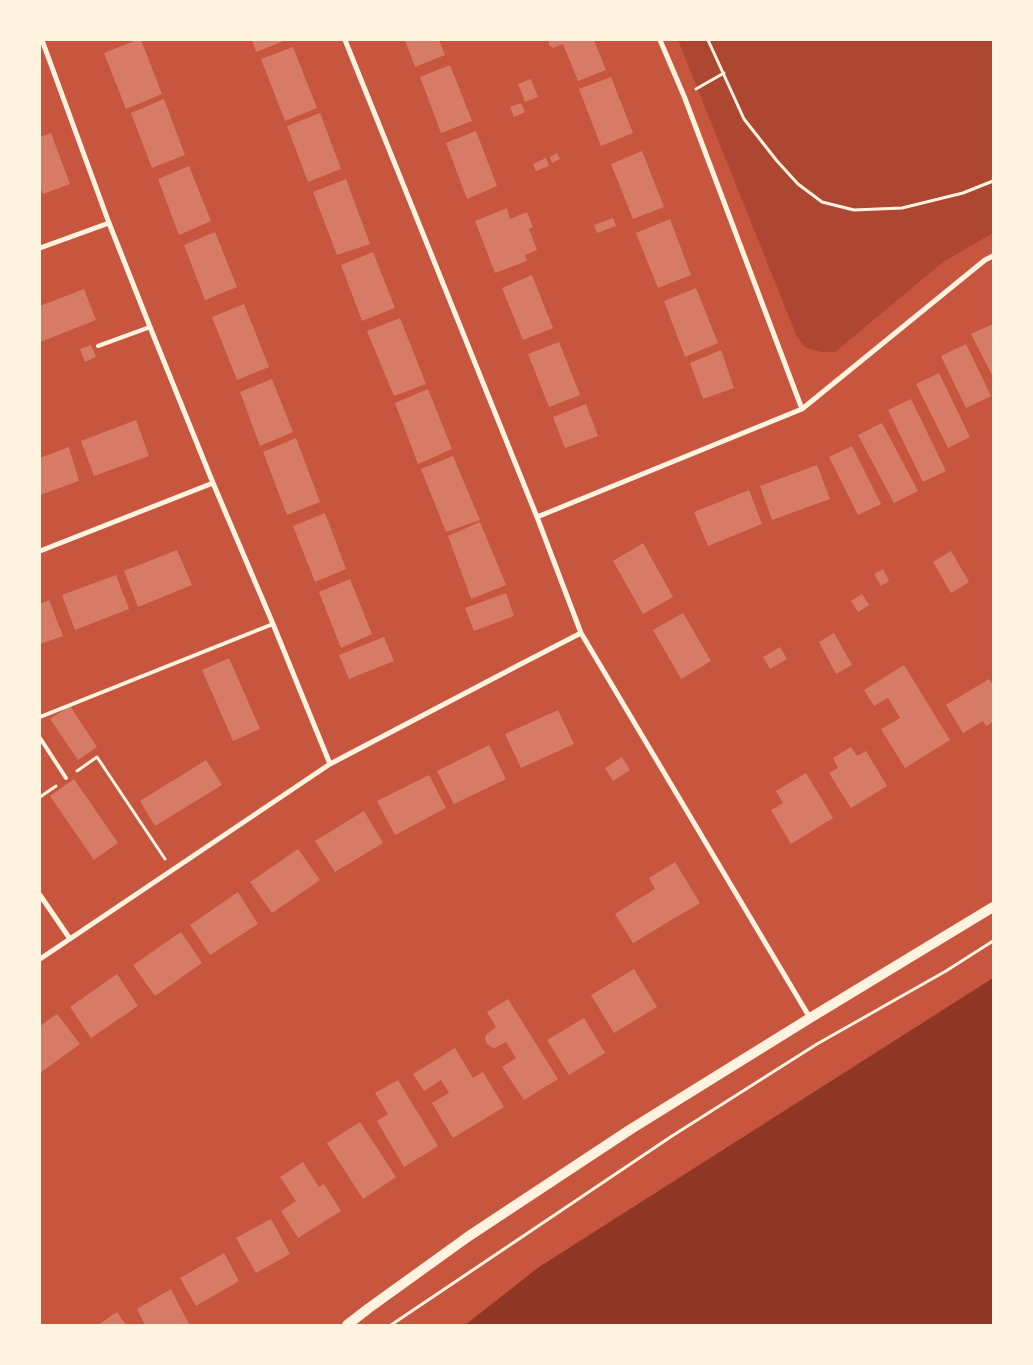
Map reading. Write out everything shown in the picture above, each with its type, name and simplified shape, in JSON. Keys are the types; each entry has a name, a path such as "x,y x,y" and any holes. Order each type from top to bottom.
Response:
{"main road":[{"path":"347,1325 475,1231 658,1112 993,908"}],"street":[{"path":"42,40 109,223 212,483 273,624 330,764"},
{"path":"345,40 537,517 581,633 810,1018"},
{"path":"660,40 684,96 802,409"},
{"path":"40,248 109,223"},
{"path":"537,517 802,409 985,260 993,256"},
{"path":"40,551 212,483"},
{"path":"40,959 330,764 581,633"},
{"path":"40,895 70,939"}],"lane":[{"path":"98,346 150,326"},
{"path":"40,717 273,624"},
{"path":"40,738 66,778"}],"path":[{"path":"708,40 744,120 798,184 822,202 854,210 902,208 963,193 993,181"},
{"path":"684,96 724,73"},
{"path":"40,796 97,757 172,870"},
{"path":"391,1325 680,1131 817,1044 946,971 993,941"}],"shaded area":[{"path":"678,40 993,40 993,233 943,262 835,352 821,352 806,348 797,337"},
{"path":"993,978 993,1325 465,1325 539,1267"}],"building":[{"path":"141,40 162,94 126,109 104,53"},
{"path":"252,40 286,40 256,52"},
{"path":"405,40 439,40 445,55 415,67"},
{"path":"549,40 594,40 606,70 578,81 563,44 553,48 549,45"},
{"path":"293,47 317,108 285,121 261,59"},
{"path":"450,65 472,121 441,133 420,77"},
{"path":"611,77 633,133 601,146 579,89"},
{"path":"531,79 538,97 525,102 518,84"},
{"path":"164,99 185,155 152,168 131,113"},
{"path":"521,103 525,112 514,117 510,107"},
{"path":"320,113 341,169 308,182 287,126"},
{"path":"476,131 497,186 467,199 446,143"},
{"path":"51,133 70,184 43,194 40,186 40,137"},
{"path":"642,151 664,207 633,219 611,164"},
{"path":"557,153 560,159 552,163 550,157"},
{"path":"546,158 549,166 536,171 533,164"},
{"path":"189,166 211,221 179,235 158,179"},
{"path":"346,179 370,244 337,255 313,192"},
{"path":"507,208 510,219 527,212 533,227 529,229 537,250 525,255 527,261 495,273 475,221"},
{"path":"613,218 616,226 597,233 594,225"},
{"path":"670,219 691,275 658,288 636,233"},
{"path":"215,232 237,287 205,300 184,245"},
{"path":"373,252 395,308 362,321 341,265"},
{"path":"532,275 553,328 523,340 502,288"},
{"path":"696,288 718,343 685,357 664,301"},
{"path":"84,289 96,320 40,342 40,306"},
{"path":"244,304 269,367 237,380 212,317"},
{"path":"400,318 426,384 394,396 367,331"},
{"path":"993,324 993,377 971,334"},
{"path":"559,342 580,395 549,407 528,354"},
{"path":"966,344 991,396 966,408 941,356"},
{"path":"91,345 96,357 85,362 80,349"},
{"path":"721,350 734,388 703,399 690,363"},
{"path":"939,373 970,437 948,448 916,384"},
{"path":"272,379 293,432 260,446 240,392"},
{"path":"428,389 452,449 418,464 395,403"},
{"path":"911,399 946,471 923,482 888,410"},
{"path":"586,404 598,436 565,448 553,417"},
{"path":"136,420 149,456 94,476 81,441"},
{"path":"882,423 918,491 894,503 858,435"},
{"path":"296,438 320,502 287,515 263,452"},
{"path":"852,446 881,504 858,515 829,457"},
{"path":"69,447 79,481 40,495 40,458"},
{"path":"453,456 480,520 446,532 421,469"},
{"path":"817,465 830,499 772,520 760,486"},
{"path":"749,490 762,524 708,546 694,512"},
{"path":"325,513 346,569 315,582 293,526"},
{"path":"480,522 506,585 471,599 448,536"},
{"path":"643,543 673,597 643,614 613,561"},
{"path":"177,550 192,585 138,607 124,571"},
{"path":"951,551 969,582 951,593 933,562"},
{"path":"883,569 889,581 881,586 874,574"},
{"path":"116,575 129,609 75,630 62,595"},
{"path":"350,579 372,634 341,648 319,592"},
{"path":"506,593 514,616 474,631 465,608"},
{"path":"862,594 869,605 858,612 851,601"},
{"path":"49,600 63,636 40,644 40,604"},
{"path":"683,613 711,661 681,679 653,630"},
{"path":"834,633 852,665 836,674 819,642"},
{"path":"384,637 394,661 349,679 339,655"},
{"path":"780,647 787,659 770,669 763,657"},
{"path":"229,658 260,729 233,741 202,670"},
{"path":"904,665 950,740 905,768 881,729 900,718 888,698 874,706 864,690"},
{"path":"989,679 993,685 993,722 986,726 983,721 963,733 946,705"},
{"path":"70,706 97,747 78,760 50,719"},
{"path":"558,710 574,744 521,768 505,734"},
{"path":"489,745 506,779 454,804 437,771"},
{"path":"851,747 857,756 866,751 887,786 851,808 829,773 838,768 833,758"},
{"path":"622,757 630,770 613,781 605,768"},
{"path":"206,760 222,785 155,826 140,801"},
{"path":"806,773 833,818 791,844 771,810 783,803 776,791"},
{"path":"429,775 446,808 395,835 377,801"},
{"path":"74,779 118,843 94,860 50,796"},
{"path":"364,811 383,843 335,872 315,841"},
{"path":"298,849 320,880 272,913 250,882"},
{"path":"675,862 700,903 633,943 615,914 655,889 649,878"},
{"path":"238,892 258,924 210,955 190,925"},
{"path":"181,932 202,963 155,996 133,965"},
{"path":"634,969 657,1007 614,1033 591,995"},
{"path":"117,974 138,1006 91,1038 70,1007"},
{"path":"508,999 558,1079 524,1100 502,1067 516,1058 506,1042 495,1048 487,1044 485,1039 486,1035 496,1027 487,1012"},
{"path":"57,1014 80,1044 40,1073 40,1026"},
{"path":"584,1018 605,1053 569,1075 547,1040"},
{"path":"455,1048 473,1078 483,1072 504,1107 453,1138 432,1103 449,1093 441,1080 424,1091 413,1074"},
{"path":"398,1080 438,1146 404,1167 377,1121 388,1114 375,1093"},
{"path":"360,1122 396,1177 363,1199 327,1143"},
{"path":"303,1162 319,1187 324,1184 341,1211 298,1238 281,1211 296,1201 280,1177"},
{"path":"271,1219 290,1254 256,1273 236,1238"},
{"path":"224,1253 239,1281 196,1306 180,1278"},
{"path":"171,1289 189,1324 145,1325 137,1309"},
{"path":"117,1312 126,1325 98,1325"}]}
